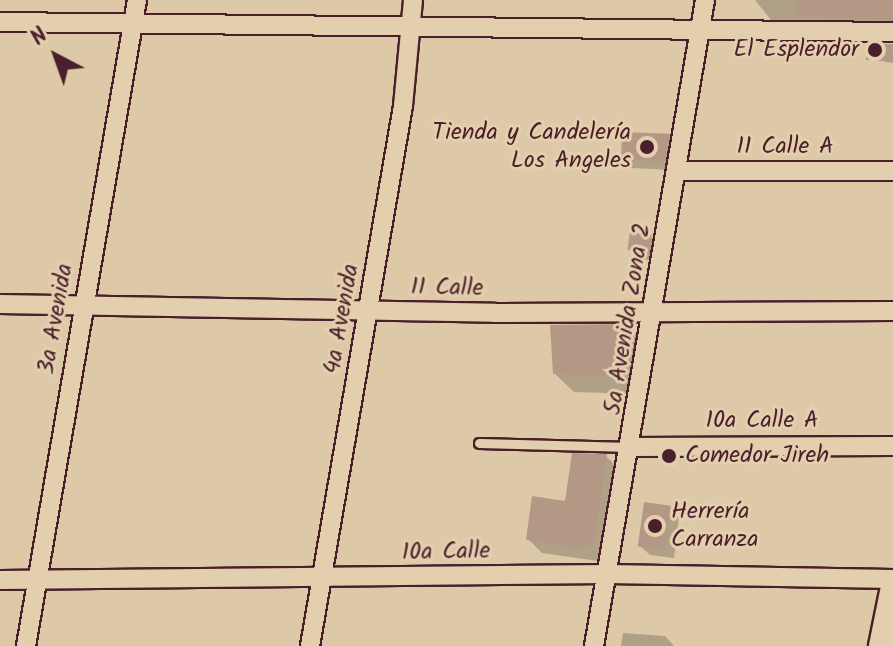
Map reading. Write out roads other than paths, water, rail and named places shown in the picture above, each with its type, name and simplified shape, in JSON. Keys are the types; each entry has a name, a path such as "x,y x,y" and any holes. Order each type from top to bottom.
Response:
{"street":[{"name":"3a Avenida","path":"26,646 137,0"},
{"name":"4a Avenida","path":"310,646 413,29 413,0"},
{"name":"5a Avenida Zona 2","path":"594,646 631,447 705,0"},
{"path":"0,22 700,33 893,32"},
{"name":"11 Calle A","path":"677,171 893,171"},
{"name":"11 Calle","path":"0,304 368,311 893,311"},
{"name":"10a Calle A","path":"631,447 893,446"},
{"name":"10a Calle","path":"0,580 608,574 893,579"},
{"path":"882,646 893,592"}],"lane":[{"path":"479,443 631,447"}],"place":[{"name":"El Esplendor","path":"875,50"},
{"name":"Tienda y Candelería Los Angeles","path":"647,147"},
{"name":"Comedor Jireh","path":"669,456"},
{"name":"Herrería Carranza","path":"655,526"}]}
